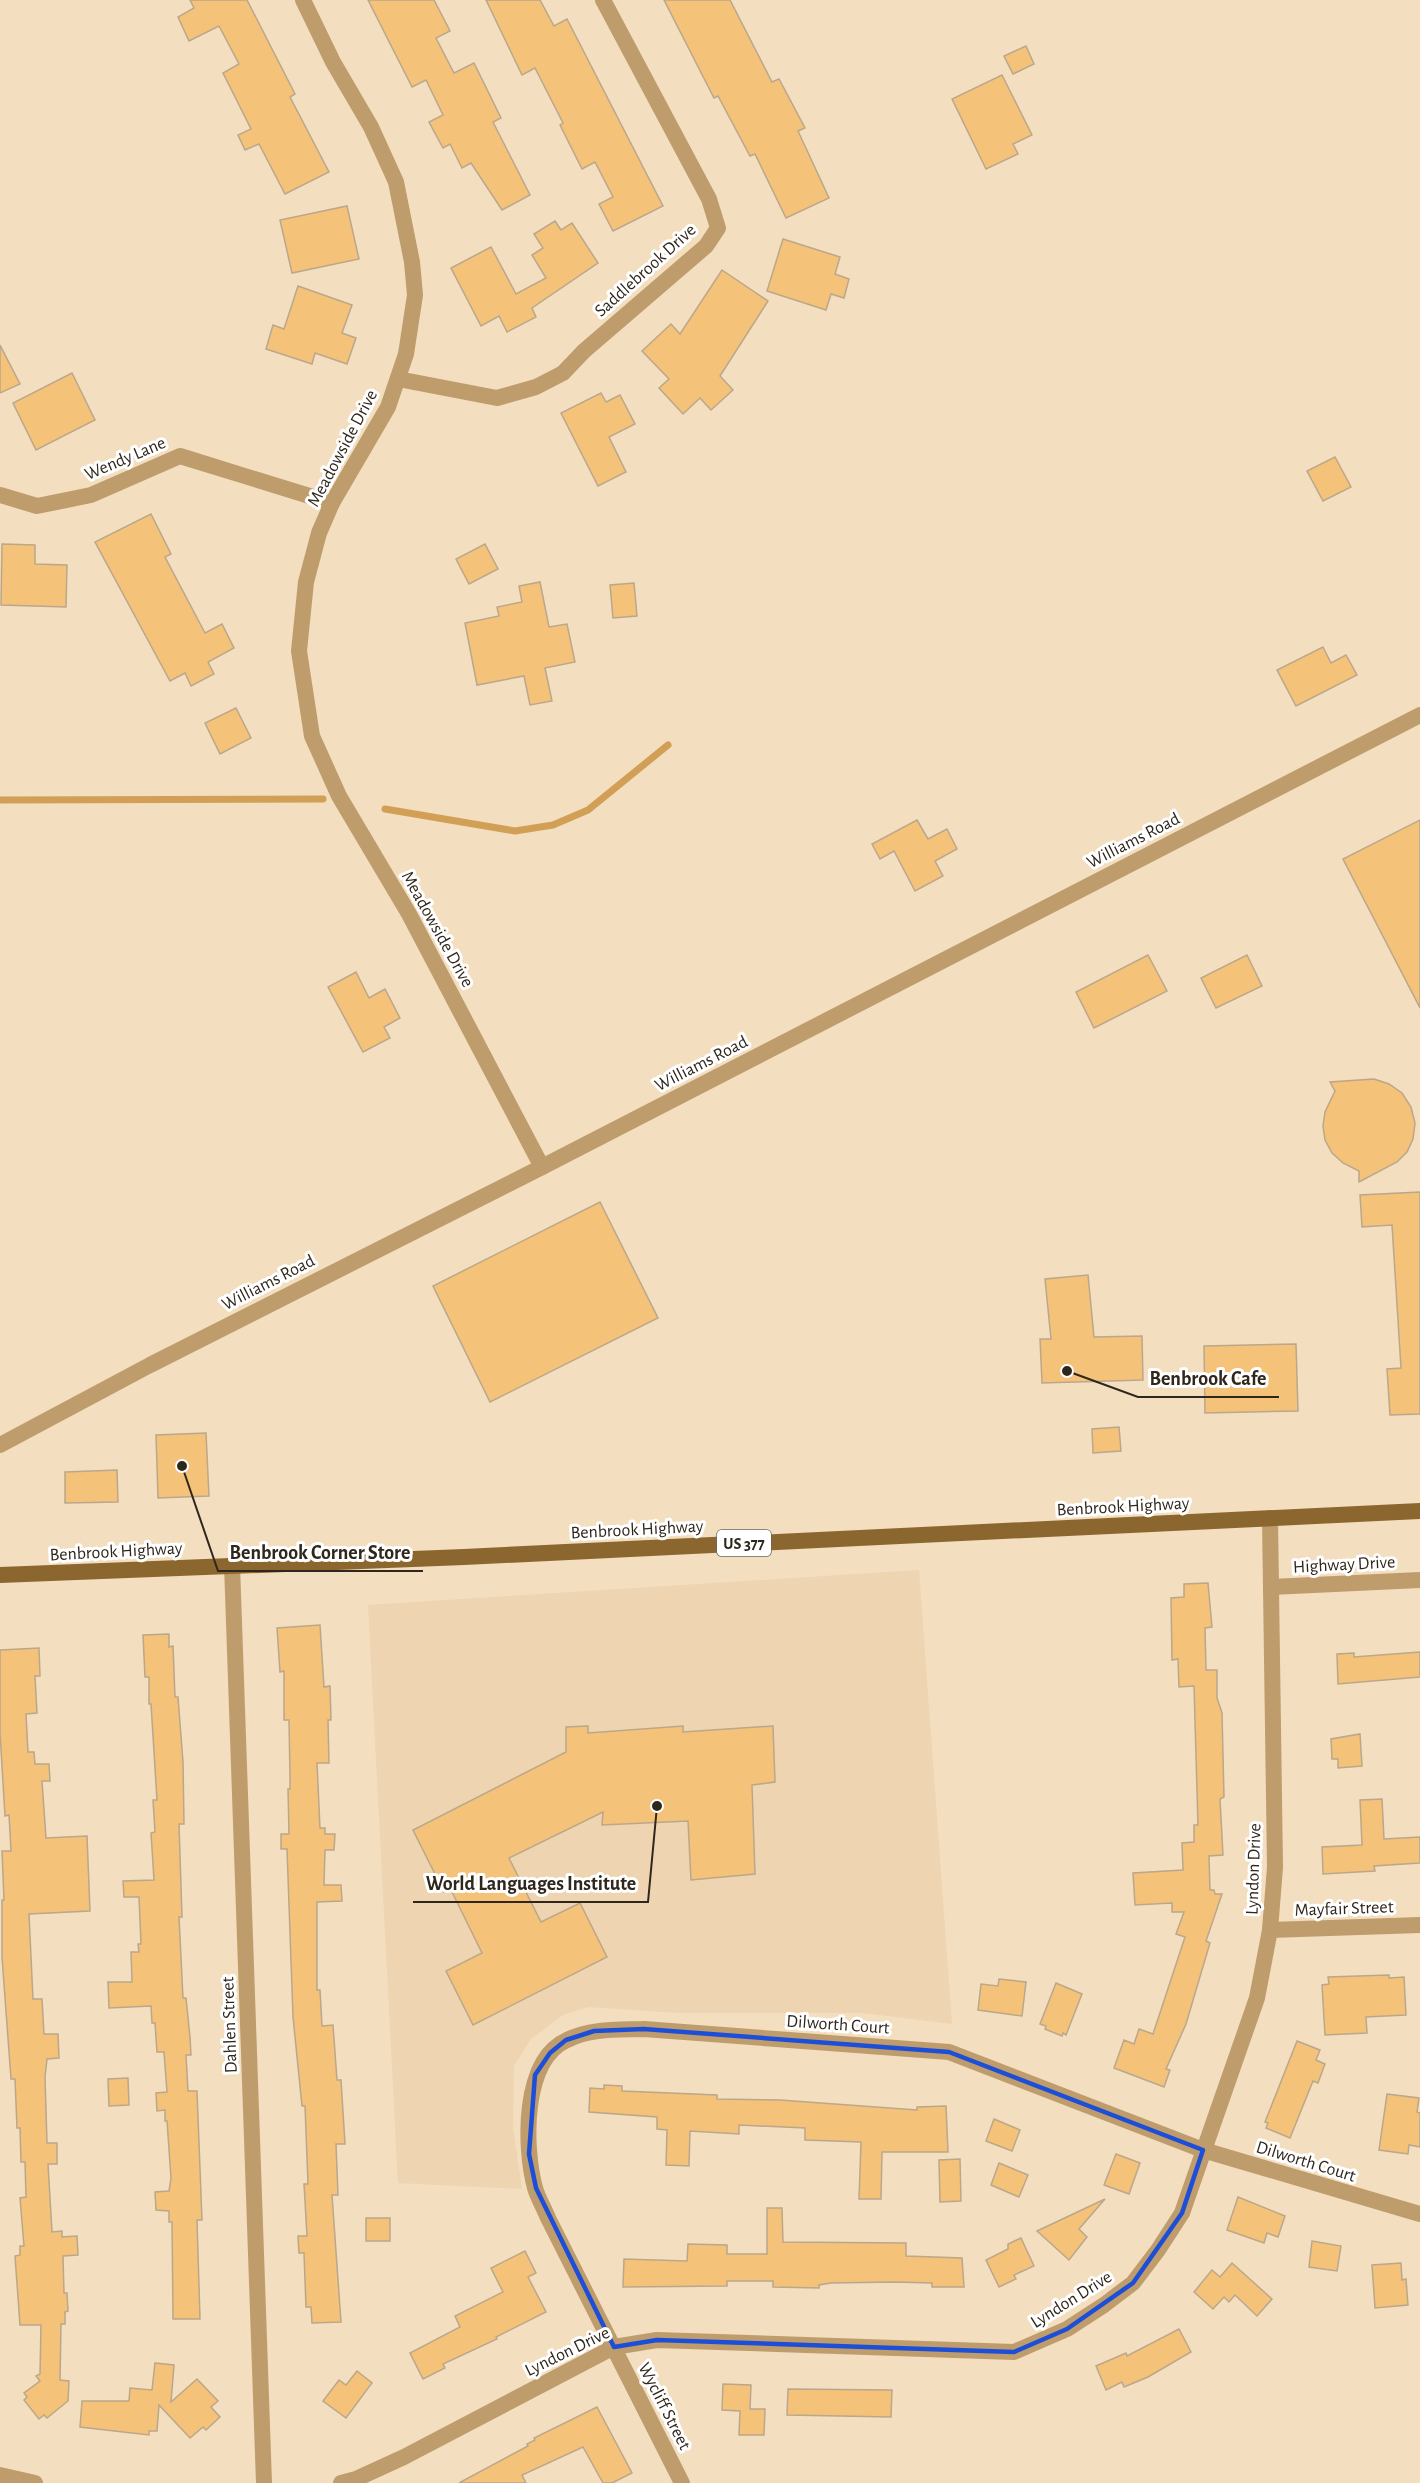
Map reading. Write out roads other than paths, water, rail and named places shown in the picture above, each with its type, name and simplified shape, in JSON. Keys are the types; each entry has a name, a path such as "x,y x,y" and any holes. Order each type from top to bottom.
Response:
{"main road":[{"name":"Benbrook Highway","path":"0,1575 486,1556 1420,1511"}],"street":[{"name":"Meadowside Drive","path":"303,0 333,62 370,127 396,182 412,262 415,295 406,354 399,379 388,407 332,503 319,533 306,582 298,651 312,736 339,796 409,914 542,1167"},
{"name":"Saddlebrook Drive","path":"399,379 497,398 536,387 563,373 584,351 706,246 718,228 709,199 603,0"},
{"name":"Wendy Lane","path":"0,495 37,506 92,495 180,456 332,503"},
{"name":"Williams Road","path":"0,1445 160,1359 542,1167 1420,715"},
{"name":"Lyndon Drive","path":"340,2483 356,2479 404,2457 614,2347 657,2340 1014,2352 1067,2329 1133,2283 1182,2213 1257,1998 1270,1930 1275,1867 1270,1518"},
{"name":"Dahlen Street","path":"232,1565 264,2483"},
{"name":"Highway Drive","path":"1270,1587 1420,1580"},
{"name":"Mayfair Street","path":"1270,1930 1420,1925"},
{"name":"Dilworth Court","path":"614,2347 548,2218 536,2188 529,2154 535,2075 550,2053 566,2040 594,2031 645,2029 949,2052 1203,2150 1420,2214"},
{"name":"Wycliff Street","path":"614,2347 682,2483"},
{"path":"0,2475 35,2483"}],"waterway":[{"path":"385,809 515,831 553,825 588,810 668,745"},
{"path":"0,800 323,799"}],"place":[{"name":"Benbrook Cafe","path":"1067,1371"},
{"name":"Benbrook Corner Store","path":"182,1466"},
{"name":"World Languages Institute","path":"657,1806"}]}
